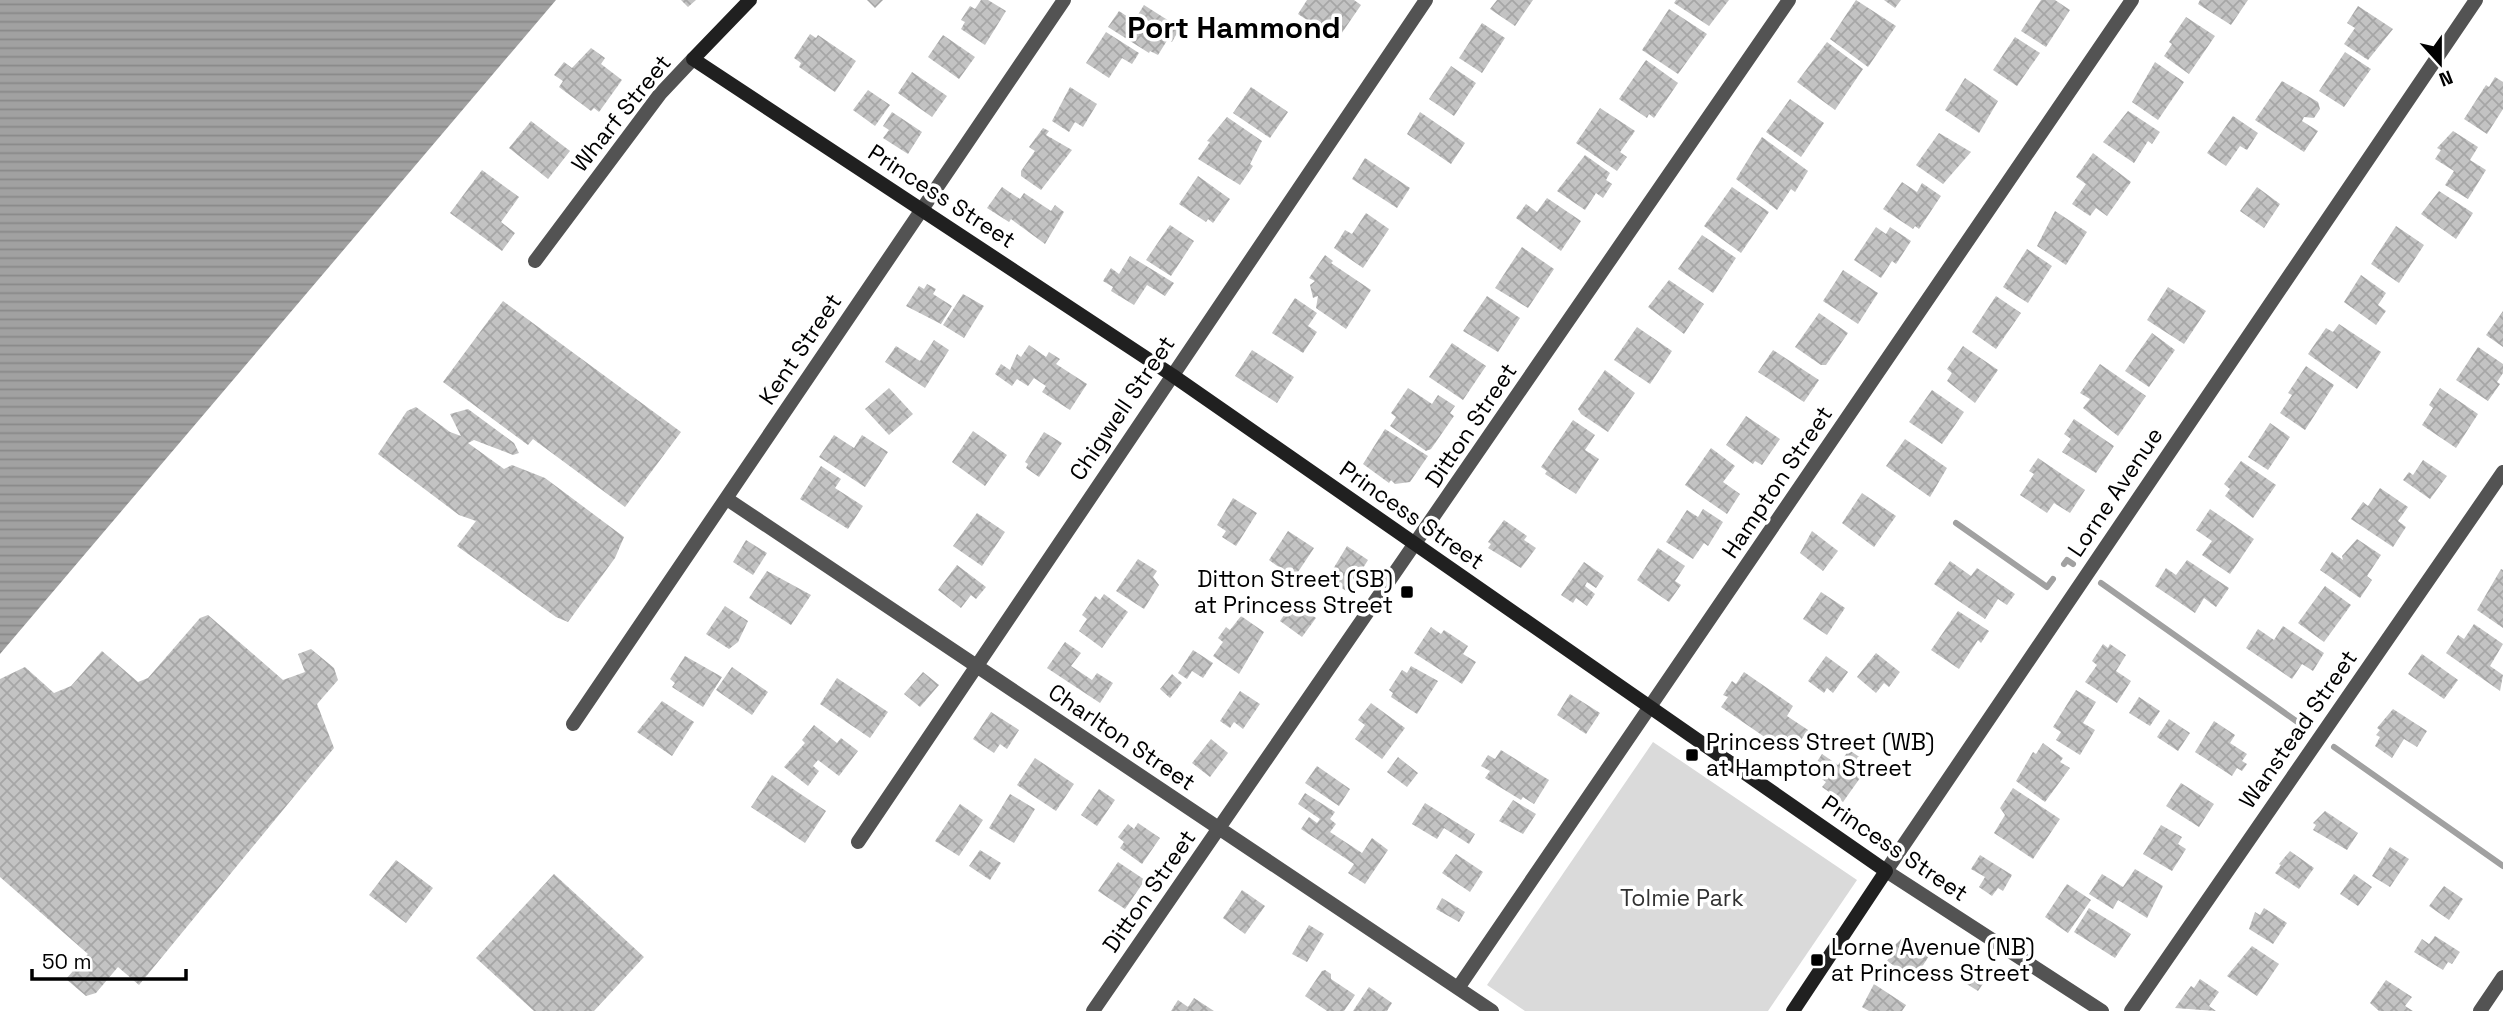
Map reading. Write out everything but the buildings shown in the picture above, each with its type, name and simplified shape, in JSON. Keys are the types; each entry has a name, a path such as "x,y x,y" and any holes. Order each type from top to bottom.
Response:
{"street":[{"name":"Wharf Street","path":"535,261 660,94 750,0"},
{"name":"Kent Street","path":"573,724 1064,0"},
{"name":"Chigwell Street","path":"858,842 1426,0"},
{"name":"Ditton Street","path":"1093,1011 1416,546 1789,0"},
{"name":"Hampton Street","path":"1458,988 2132,0"},
{"name":"Lorne Avenue","path":"1793,1011 2476,0"},
{"name":"Princess Street","path":"693,59 1172,375 1886,871 2102,1011"},
{"name":"Wanstead Street","path":"2131,1011 2503,472"},
{"name":"Charlton Street","path":"727,499 1492,1011"},
{"path":"2480,1011 2503,977"}],"green space":[{"name":"Tolmie Park","path":"1653,742 1857,880 1768,1011 1525,1011 1487,985"}],"shaded area":[{"path":"0,0 556,0 0,654"}],"waterway":[{"path":"1956,523 2047,587 2053,579"},
{"path":"2064,564 2067,560 2073,564"},
{"path":"2101,583 2306,728"},
{"path":"2334,747 2503,866"}],"place":[{"name":"Ditton Street (SB) at Princess Street","path":"1407,592"},
{"name":"Princess Street (WB) at Hampton Street","path":"1692,755"},
{"name":"Lorne Avenue (NB) at Princess Street","path":"1817,960"}],"district":[{"name":"Port Hammond","path":"1234,28"}]}
